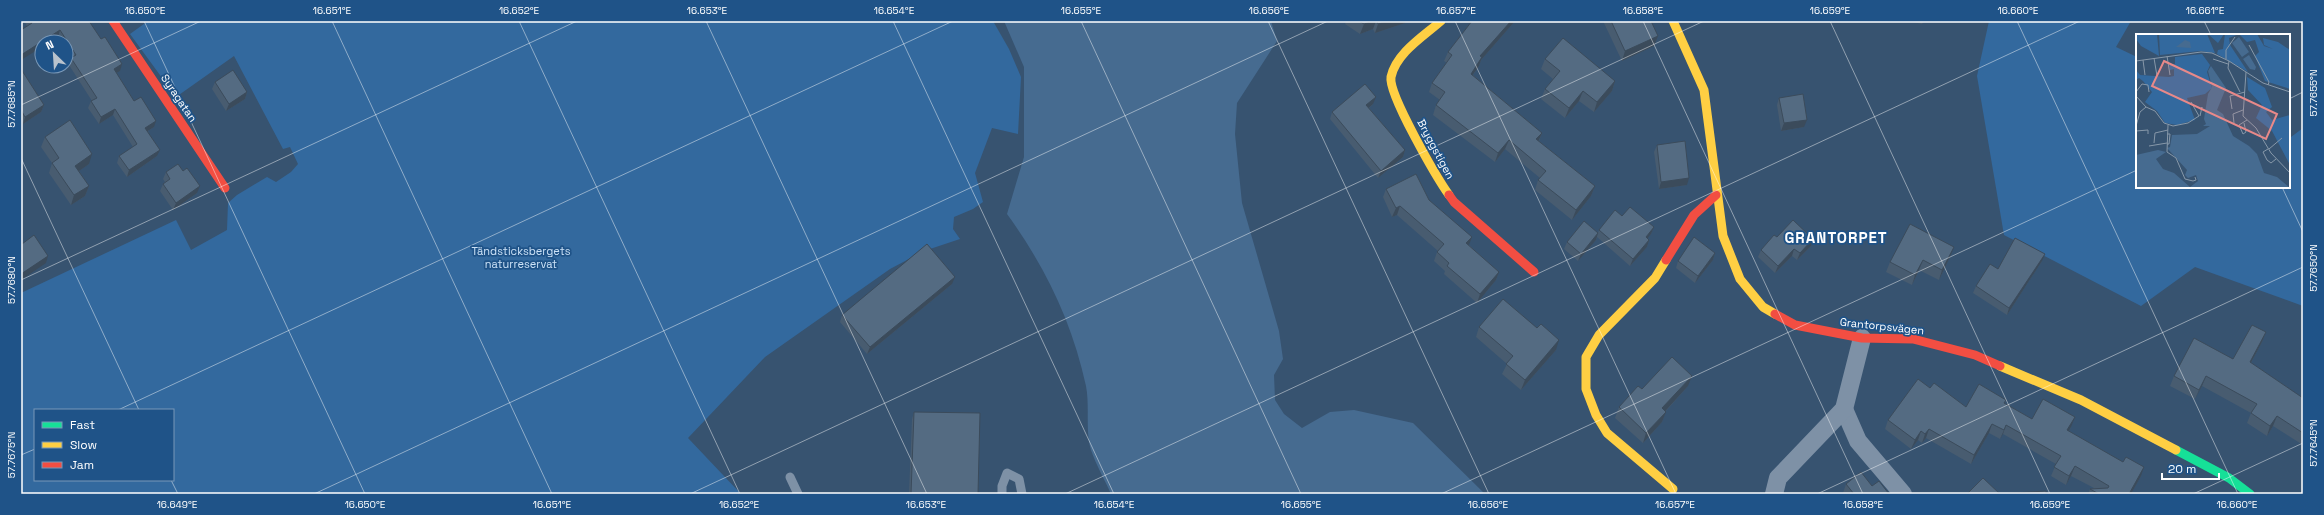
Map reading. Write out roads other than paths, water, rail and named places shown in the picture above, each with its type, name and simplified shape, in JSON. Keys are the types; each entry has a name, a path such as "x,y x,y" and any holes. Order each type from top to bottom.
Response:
{"street":[{"name":"Syragatan","path":"112,21 225,188"},
{"name":"Bryggstigen","path":"1441,21 1400,56 1391,78 1396,98 1422,152 1454,202 1534,272"},
{"name":"Grantorpsvägen","path":"1673,21 1704,90 1716,195 1723,236 1740,279 1763,307 1795,325 1862,338 1913,339 1975,355 2081,400 2229,478 2250,494"},
{"path":"1673,490 1607,433 1596,415 1586,389 1586,356 1599,335 1655,278 1694,215 1716,195"},
{"path":"1774,494 1778,478 1844,409 1862,338"},
{"path":"1844,409 1858,441 1903,494"}],"lane":[{"path":"1002,494 1002,486 1007,473 1019,479 1022,494"},
{"path":"790,477 798,494"}],"district":[{"name":"GRANTORPET","path":"1836,238"}],"park label":[{"name":"Tändsticksbergets naturreservat","path":"521,257"}]}
